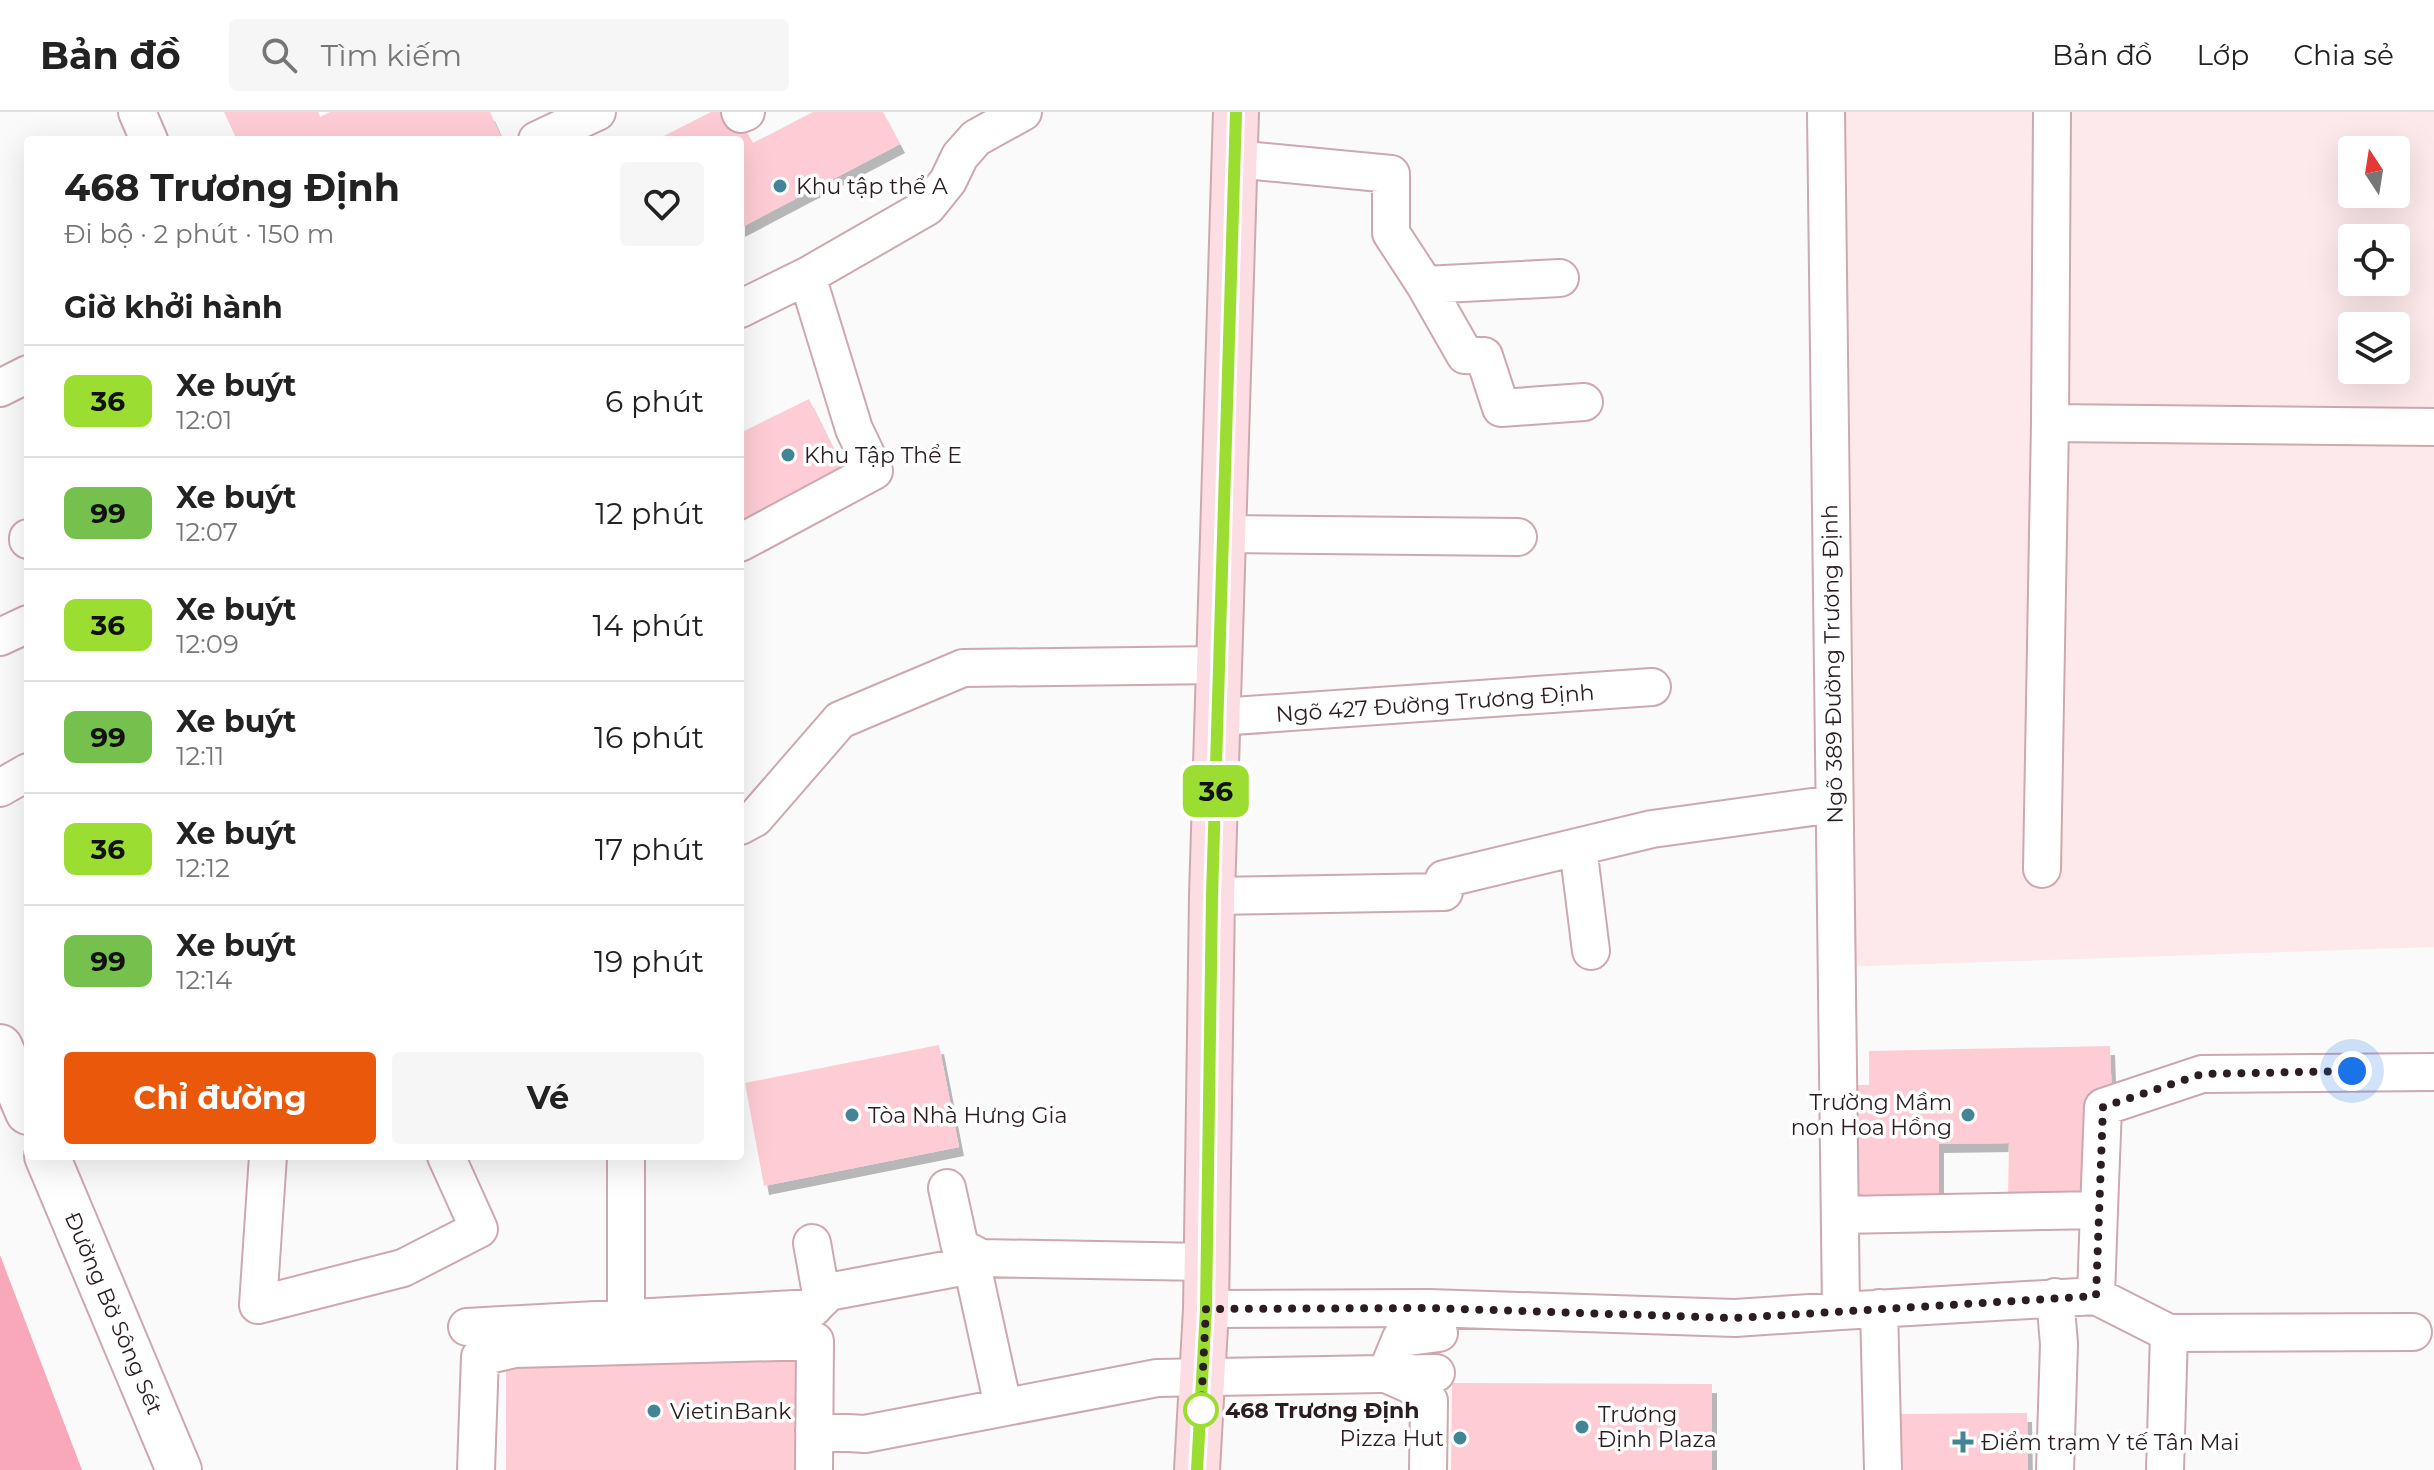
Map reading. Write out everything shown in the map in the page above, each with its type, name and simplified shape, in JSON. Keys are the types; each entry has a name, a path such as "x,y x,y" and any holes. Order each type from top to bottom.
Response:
{"main road":[{"path":"1197,1470 1206,1309 1212,896 1236,112"}],"street":[{"path":"0,1047 24,1103"},
{"name":"Đường Bờ Sông Sét","path":"49,1160 179,1470"}],"lane":[{"path":"137,112 147,136"},
{"path":"522,112 530,136"},
{"path":"546,136 597,112"},
{"path":"744,307 807,276 927,207 948,181 972,125 1023,112"},
{"name":"Ngõ 389 Đường Trương Định","path":"1826,112 1841,1311"},
{"path":"2042,869 2052,112"},
{"path":"1234,159 1391,174 1391,233 1465,355 1484,356 1501,408 1584,402"},
{"path":"744,541 874,471 854,429 807,276"},
{"path":"1425,285 1560,278"},
{"path":"2050,423 2434,427"},
{"path":"1224,534 1518,537"},
{"path":"0,637 24,626"},
{"path":"744,824 755,818 840,720 963,668 1220,665"},
{"name":"Ngõ 427 Đường Trương Định","path":"1219,717 1652,687"},
{"path":"0,788 24,774"},
{"path":"1212,896 1444,892 1444,879 1652,829 1834,804"},
{"path":"1578,847 1591,951"},
{"path":"2096,1296 2103,1107 2202,1074 2434,1072"},
{"path":"268,1160 258,1305 403,1268 479,1229 448,1160"},
{"path":"626,1160 626,1318"},
{"path":"947,1188 960,1247 981,1258 1206,1262"},
{"path":"1840,1215 2099,1210"},
{"path":"812,1243 822,1299"},
{"path":"467,1327 813,1308 828,1292 972,1265 1003,1406"},
{"path":"1206,1309 1429,1308 1735,1318 2096,1296 2169,1333 2413,1332"},
{"path":"2055,1297 2059,1344 2055,1470"},
{"path":"1879,1308 1883,1470"},
{"path":"1386,1374 1401,1338 1439,1333"},
{"path":"2165,1470 2169,1333"},
{"path":"476,1470 480,1357 515,1349 815,1341 814,1470"},
{"path":"814,1431 865,1434 1157,1378 1436,1373"},
{"path":"1386,1374 1411,1385 1429,1401 1428,1470"}],"shaded area":[{"path":"1840,112 2434,112 2434,947 1839,967"},
{"path":"0,1255 82,1470 0,1470"}],"building":[{"path":"224,112 318,112 320,117 330,112 490,112 501,136 235,136"},
{"name":"Khu tập thể A","path":"711,112 735,112 753,143 813,112 883,112 900,144 744,226 744,136 664,136"},
{"name":"Khu Tập Thể E","path":"809,399 847,476 744,526 744,431"},
{"name":"Tòa Nhà Hưng Gia","path":"939,1045 959,1147 764,1186 745,1083"},
{"name":"Trường Mầm non Hoa Hồng","path":"2110,1046 2112,1100 2096,1195 2008,1198 2009,1143 1939,1144 1939,1200 1873,1201 1849,1187 1841,1085 1869,1085 1869,1051"},
{"name":"VietinBank","path":"506,1352 803,1352 803,1470 506,1470"},
{"name":"Trương Định Plaza","path":"1452,1383 1712,1384 1712,1470 1451,1470"},
{"name":"Điểm trạm Y tế Tân Mai","path":"2027,1413 2028,1470 1899,1470 1898,1414"}],"bus line":[{"name":"36","path":"1197,1470 1206,1309 1212,896 1236,112"}],"place":[{"name":"Khu tập thể A","path":"780,186"},
{"name":"Khu Tập Thể E","path":"788,455"},
{"name":"Tòa Nhà Hưng Gia","path":"852,1115"},
{"name":"Trường Mầm non Hoa Hồng","path":"1968,1115"},
{"name":"468 Trương Định","path":"1201,1410"},
{"name":"VietinBank","path":"654,1411"},
{"name":"Trương Định Plaza","path":"1582,1427"},
{"name":"Pizza Hut","path":"1460,1438"},
{"name":"Điểm trạm Y tế Tân Mai","path":"1963,1442"}],"route":[{"path":"1201,1410 1206,1309 1429,1308 1735,1318 2096,1296 2103,1107 2202,1074 2352,1071"}]}
